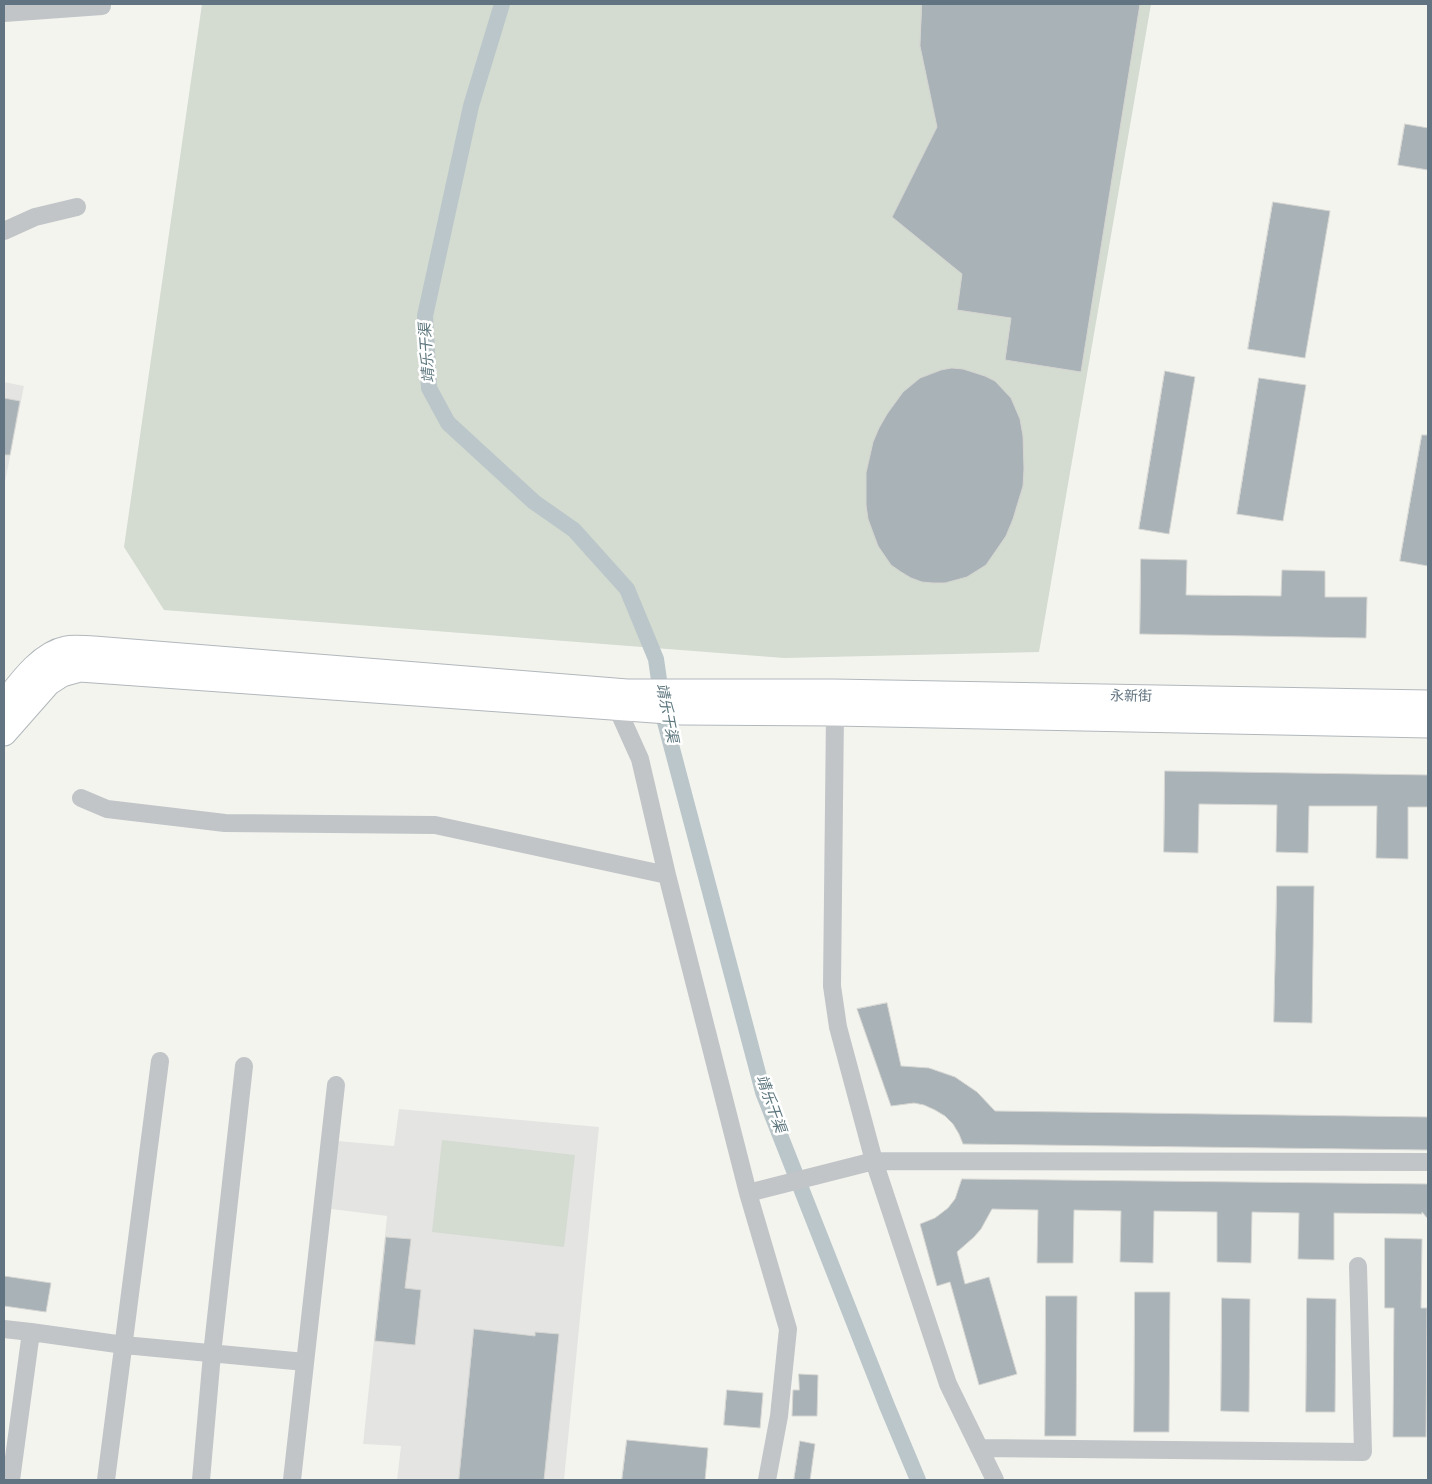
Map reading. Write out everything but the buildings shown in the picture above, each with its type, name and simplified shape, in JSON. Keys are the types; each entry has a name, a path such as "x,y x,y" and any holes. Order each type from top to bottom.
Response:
{"street":[{"path":"4,13 102,6"},
{"path":"4,231 35,216 77,207"},
{"path":"4,704 30,671 48,657 66,649 94,649 625,703"},
{"path":"4,733 48,682 62,674 80,668 625,703 834,702 832,986 838,1027 874,1161 948,1384 995,1480"},
{"name":"永新街","path":"834,702 1428,703"},
{"name":"永新街","path":"834,702 1428,725"},
{"path":"625,703 640,759 666,875 748,1193 788,1329 779,1416 767,1480"},
{"path":"81,798 108,808 225,823 435,825 666,875"},
{"path":"106,1480 160,1061"},
{"path":"201,1480 212,1354 244,1066"},
{"path":"292,1480 336,1085"},
{"path":"748,1193 874,1161 1428,1162"},
{"path":"979,1448 1363,1452 1358,1266"},
{"path":"4,1329 124,1345 305,1362"},
{"path":"11,1480 31,1332"}],"shaded area":[{"path":"202,4 1151,4 1039,652 784,658 164,610 124,547"},
{"path":"4,382 24,386 4,487"},
{"path":"399,1109 599,1127 564,1480 397,1480 401,1446 363,1444 387,1216 331,1209 338,1141 394,1146"},
{"path":"442,1140 575,1155 564,1247 432,1232"}],"waterway":[{"name":"靖乐干渠","path":"502,4 471,106 425,316 429,388 448,423 534,502 574,530 627,589 656,659 665,722 763,1092 918,1480"}]}
